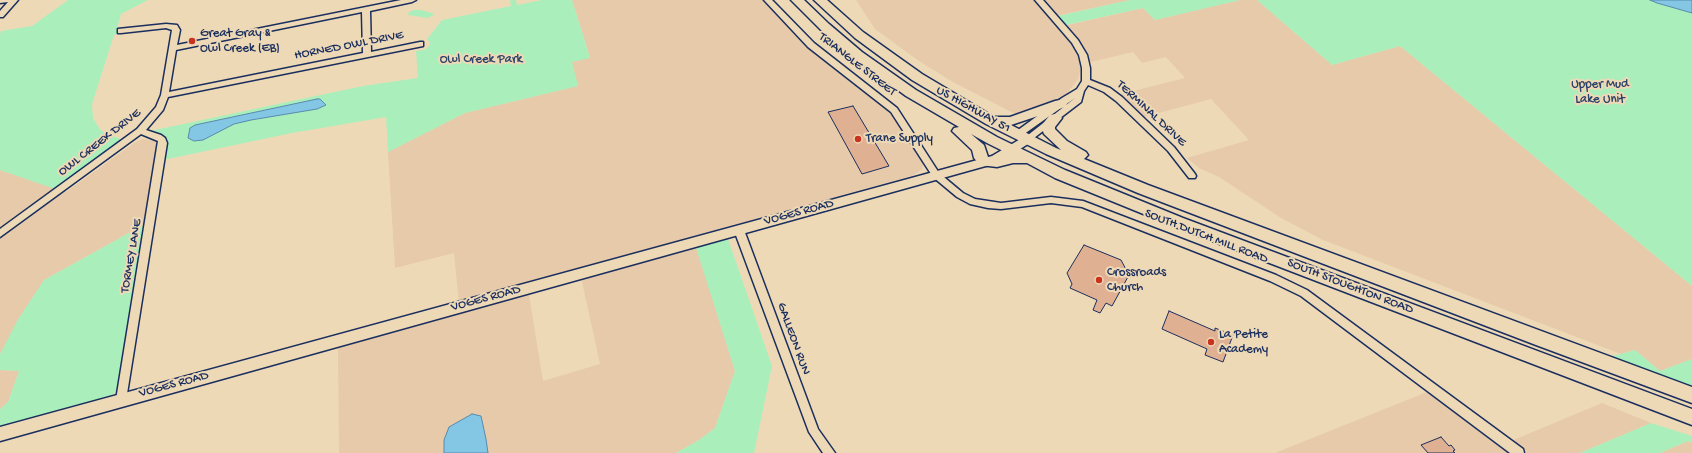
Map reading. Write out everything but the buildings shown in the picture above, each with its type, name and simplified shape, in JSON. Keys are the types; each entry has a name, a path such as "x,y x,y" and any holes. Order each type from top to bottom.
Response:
{"main road":[{"path":"796,0 841,41 877,70 915,96 924,105 971,140 979,148 980,161 997,162 1013,158 1030,160"},
{"name":"US HIGHWAY 51","path":"820,0 859,35 895,62 939,91 991,121 1014,143"},
{"path":"915,96 936,104 1023,148 1077,171 1144,194 1150,192"},
{"path":"991,121 1011,122 1060,104"},
{"path":"1055,118 1048,126 1049,131 1062,144 1150,192"},
{"name":"SOUTH STOUGHTON ROAD","path":"1014,143 1030,160 1091,187 1692,417"},
{"name":"SOUTH STOUGHTON ROAD","path":"1150,192 1549,343 1692,395"}],"street":[{"path":"0,1 7,0"},
{"path":"0,15 14,0"},
{"path":"173,48 412,0"},
{"name":"TRIANGLE STREET","path":"768,0 812,45 836,65 887,102 894,110 936,175"},
{"path":"1014,143 1055,118 1078,100 1080,91 1086,81 1086,68 1083,55 1075,42 1039,0"},
{"path":"366,9 367,55"},
{"name":"OWL CREEK DRIVE","path":"0,234 140,131 160,108 165,95 176,30 174,27 159,26 121,31"},
{"name":"HORNED OWL DRIVE","path":"165,95 420,44"},
{"name":"TERMINAL DRIVE","path":"1086,81 1107,90 1119,99 1171,149 1192,176"},
{"path":"1014,143 1060,104 1080,91"},
{"name":"TORMEY LANE","path":"121,400 163,143 158,137 140,131"},
{"name":"VOGES ROAD","path":"0,434 739,230 936,175 980,161 996,159 1014,143"},
{"name":"SOUTH DUTCH MILL ROAD","path":"936,175 960,194 981,204 1001,206 1051,200 1083,204 1273,278 1304,293 1519,453"},
{"name":"GALLEON RUN","path":"739,230 814,432 830,453"}],"shaded area":[{"path":"572,0 766,0 800,37 892,112 921,158 923,165 922,169 914,175 693,236 735,371 715,428 699,440 676,453 339,453 338,348 460,314 454,253 395,268 388,152 465,113 578,86 572,62 590,57","holes":["579,268 600,364 543,381 527,282"]},
{"path":"856,0 1130,0 1051,17 1059,27 1143,8 1155,20 1240,0 1257,0 1332,65 1400,46 1692,286 1692,359 1660,371 1635,350 1621,354 1323,240 1281,218 1219,177 1199,168 1187,158 1249,140 1211,99 1144,117 1121,94 1185,78 1166,57 1142,63 1133,52 1082,64 1078,79 1068,92 1054,103 1021,117 951,81 916,59 875,29"},
{"path":"143,139 155,141 159,145 147,223 44,280 0,354 0,170 66,192 134,143"},
{"path":"0,370 19,371 8,402 0,409"},
{"path":"1432,390 1511,451 1507,453 1275,453"},
{"path":"1602,403 1651,423 1580,453 1527,453 1511,441"},
{"path":"1688,441 1692,443 1692,453 1660,453"}],"green space":[{"path":"68,0 148,0 121,14 117,28 122,28 118,34 114,35 92,104 93,118 99,128 103,132 123,140 55,189 0,170 0,34 1,31 32,26"},
{"name":"Owl Creek Park","path":"510,0 516,0 517,5 542,0 572,0 590,58 572,62 578,86 465,113 388,152 386,117 292,133 163,160 167,141 160,135 150,131 363,86 418,78 416,51 424,50 429,46 430,42 427,39 442,20 511,6"},
{"path":"1130,0 1240,0 1155,20 1143,8 1066,25 1058,16"},
{"name":"Upper Mud Lake Unit","path":"1257,0 1650,0 1692,13 1692,286 1400,46 1332,65"},
{"path":"421,10 435,14 428,18 408,15 409,12"},
{"path":"404,31 405,38 382,43 382,36"},
{"path":"147,223 118,391 110,396 0,428 0,409 8,402 19,371 0,370 0,354 17,321 44,280"},
{"path":"728,239 772,366 754,453 676,453 699,440 715,428 735,371 696,248"},
{"path":"1635,350 1660,371 1692,359 1692,389 1606,358"},
{"path":"1651,423 1692,436 1692,443 1688,441 1660,453 1580,453"}],"water":[{"path":"1650,0 1692,0 1692,13 1657,3"},
{"path":"320,99 326,105 317,109 234,124 203,140 194,141 188,138 190,128 195,125"},
{"path":"472,414 481,416 488,453 444,453 444,440 449,427"}],"place":[{"name":"Great Gray & Owl Creek (EB)","path":"192,41"},
{"name":"Trane Supply","path":"858,139"},
{"name":"Crossroads Church","path":"1099,280"},
{"name":"La Petite Academy","path":"1211,342"}]}
